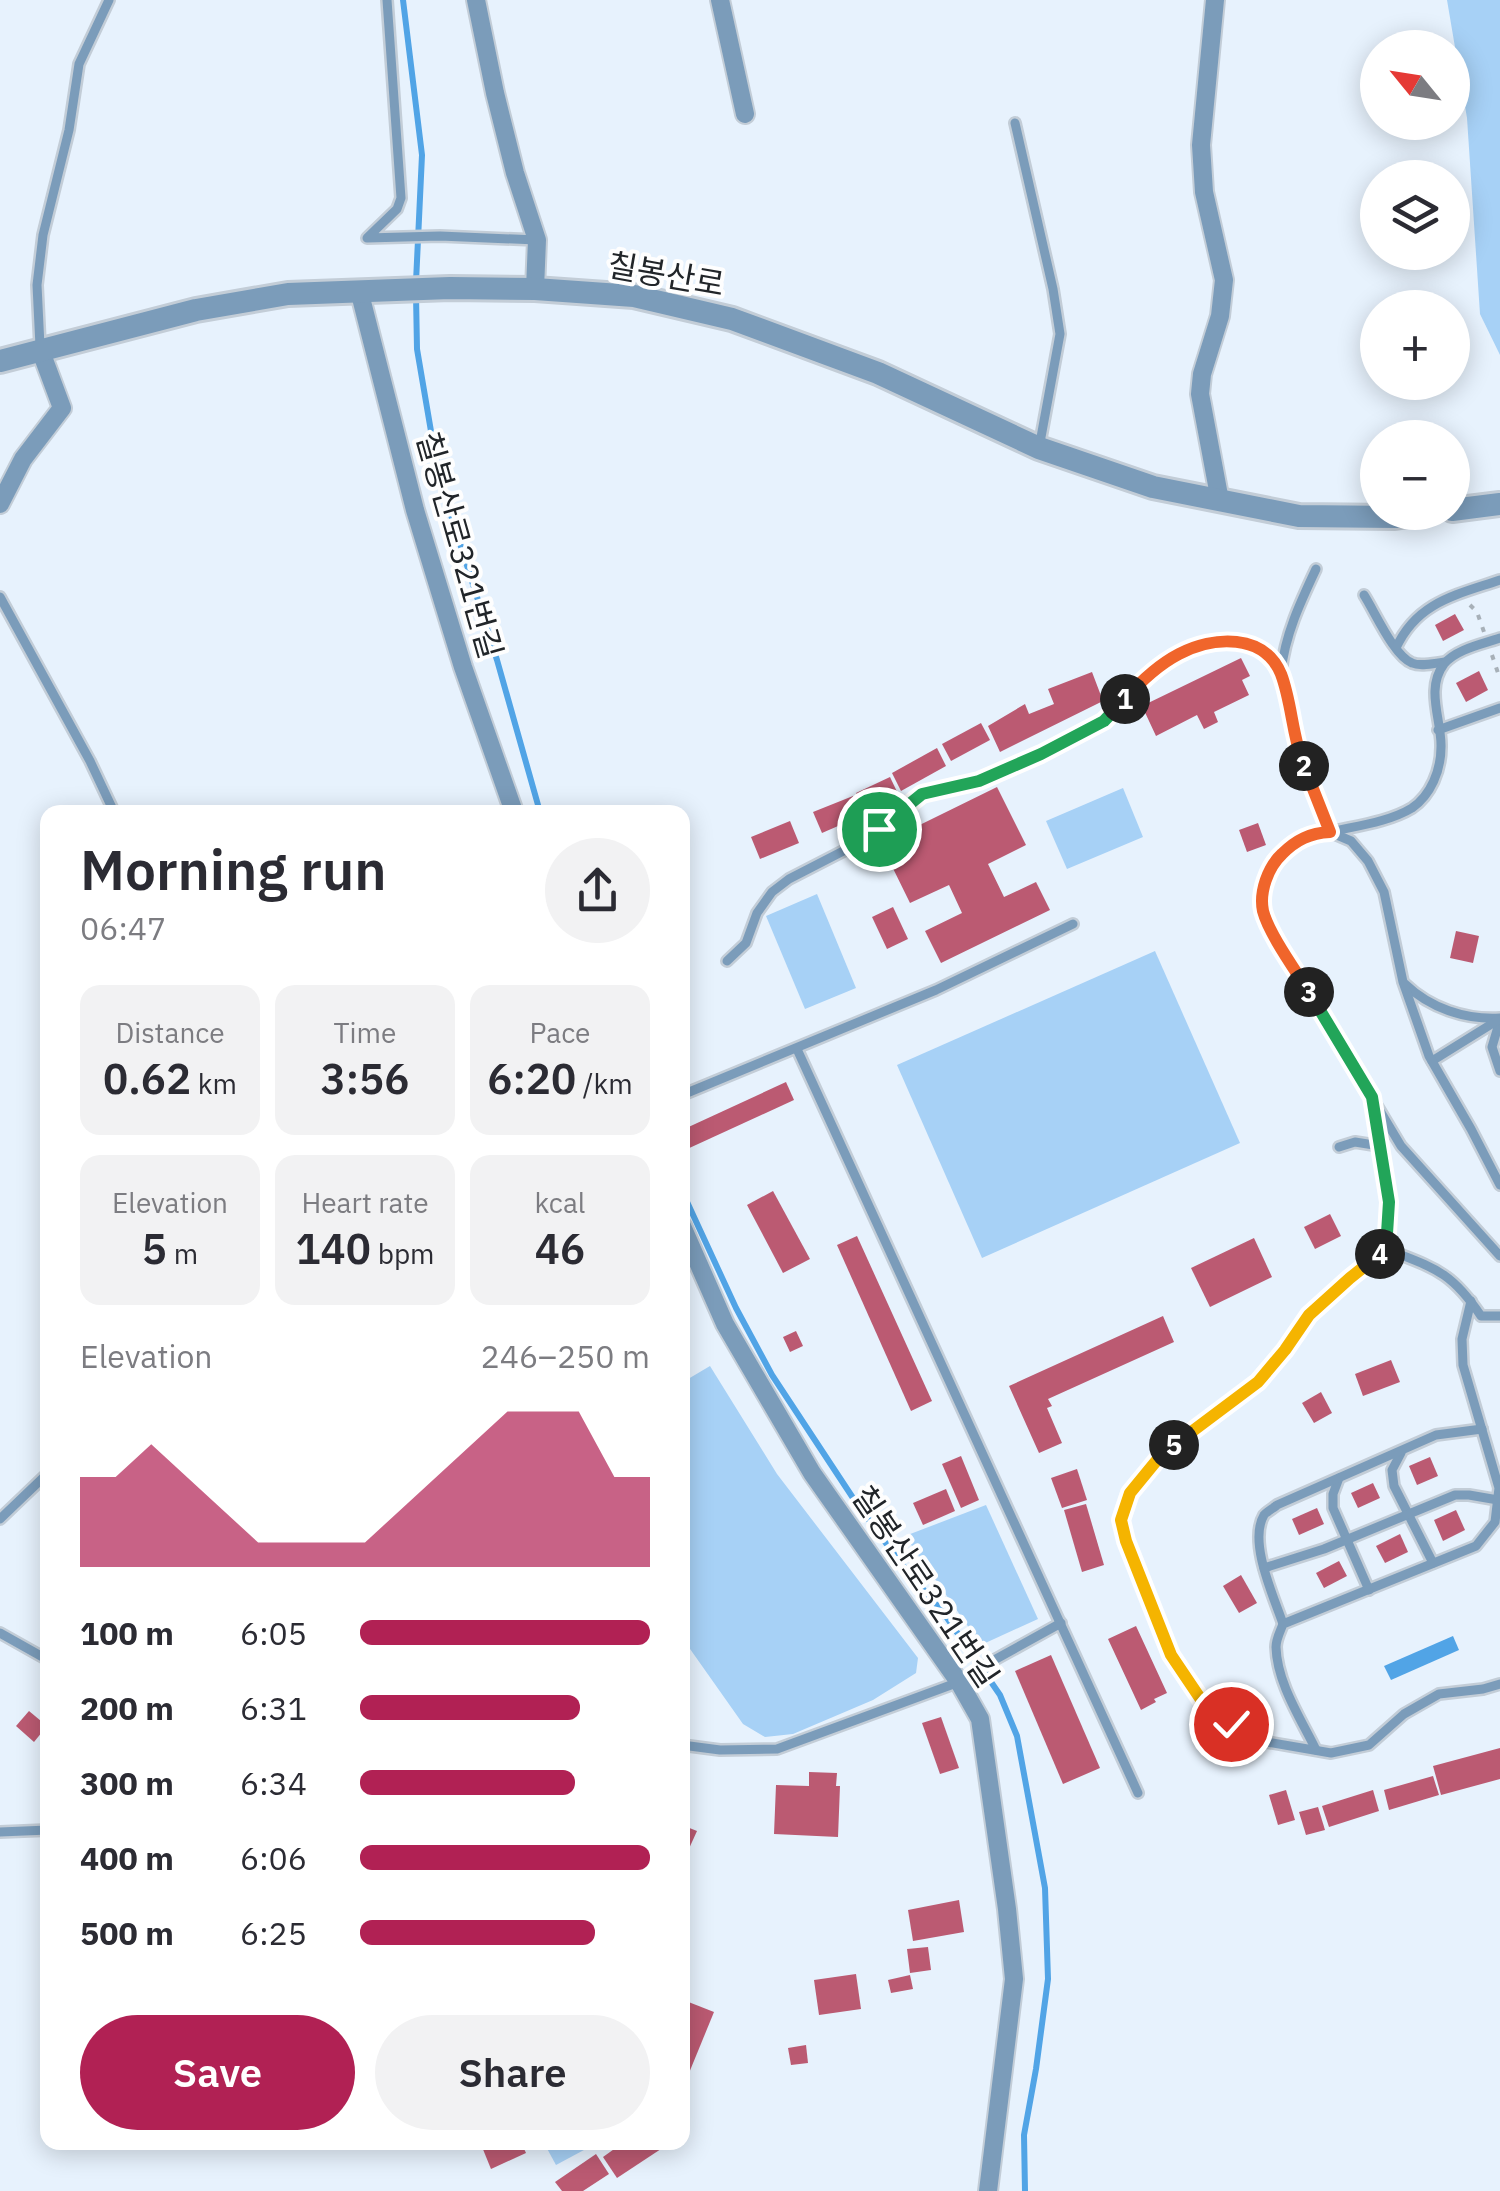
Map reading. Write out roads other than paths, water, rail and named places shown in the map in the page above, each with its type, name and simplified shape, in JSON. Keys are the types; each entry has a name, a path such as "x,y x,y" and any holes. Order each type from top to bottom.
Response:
{"street":[{"path":"476,0 515,173 538,240 535,289"},
{"path":"720,0 746,114"},
{"path":"1215,0 1201,145 1204,192 1224,280 1220,316 1202,374 1200,394 1220,501"},
{"name":"칠봉산로","path":"0,361 196,310 288,294 450,288 634,296 732,319 878,374 1039,448 1152,487 1299,516 1360,516"},
{"name":"칠봉산로321번길","path":"359,290 416,510 463,667 512,805"},
{"path":"0,504 23,459 62,408 40,349"},
{"path":"1470,508 1500,504"},
{"name":"칠봉산로321번길","path":"690,1244 726,1324 812,1473 959,1682 980,1719 1014,1980 988,2191"}],"lane":[{"path":"40,349 37,284 43,235 70,130 79,64 109,0"},
{"path":"387,0 401,198 397,208 367,238 538,240"},
{"path":"1015,123 1060,334 1039,448"},
{"path":"1316,569 1290,628 1281,674 1297,750 1330,832 1350,841 1368,861 1384,892 1403,982 1432,1061 1500,1185"},
{"path":"1396,648 1420,613 1443,600 1500,580"},
{"path":"1364,595 1408,662 1445,662 1462,651 1500,638"},
{"path":"0,597 111,805"},
{"path":"727,961 746,943 758,912 772,892 789,879 853,846 922,794 979,781 1104,721 1139,683 1182,652 1210,643 1256,646 1270,656 1281,674"},
{"path":"1445,662 1435,697 1442,745 1437,773 1428,792 1400,815 1313,833 1292,844 1274,860 1265,880 1262,908 1400,1146 1500,1256"},
{"path":"1438,730 1500,708"},
{"path":"690,1092 936,990 1073,924"},
{"path":"1403,982 1415,993 1460,1016 1500,1019"},
{"path":"1432,1061 1500,1019"},
{"path":"1500,1019 1492,1047 1500,1071"},
{"path":"797,1050 1138,1793"},
{"path":"1372,1097 1389,1202 1386,1249 1309,1315 1258,1382 1162,1454 1130,1493 1121,1520 1171,1655 1208,1710 1267,1742 1331,1752 1369,1745 1404,1714 1439,1694 1500,1684"},
{"path":"1339,1147 1354,1142 1380,1146"},
{"path":"1386,1249 1432,1266 1464,1290 1480,1316 1500,1316"},
{"path":"1283,1624 1476,1546 1498,1522 1499,1488 1463,1364 1462,1340 1470,1301"},
{"path":"1316,1750 1279,1668 1276,1643 1283,1624 1264,1568 1260,1534 1264,1514 1436,1435 1482,1429"},
{"path":"1404,1450 1392,1470 1394,1486 1434,1563"},
{"path":"1338,1478 1333,1508 1369,1590"},
{"path":"0,1520 40,1481"},
{"path":"1264,1568 1347,1540 1455,1495 1498,1500"},
{"path":"690,1746 777,1749 959,1682 1062,1623"},
{"path":"0,1634 40,1656"},
{"path":"0,1832 40,1830"}],"water":[{"path":"1453,1636 1459,1650 1391,1680 1384,1666"}],"waterway":[{"path":"403,0 422,155 416,282"},
{"path":"416,295 417,349 444,493 538,805"},
{"path":"690,1208 772,1375 855,1501 945,1615 1000,1695 1017,1736 1045,1888 1048,1979 1024,2135 1025,2191"}]}
